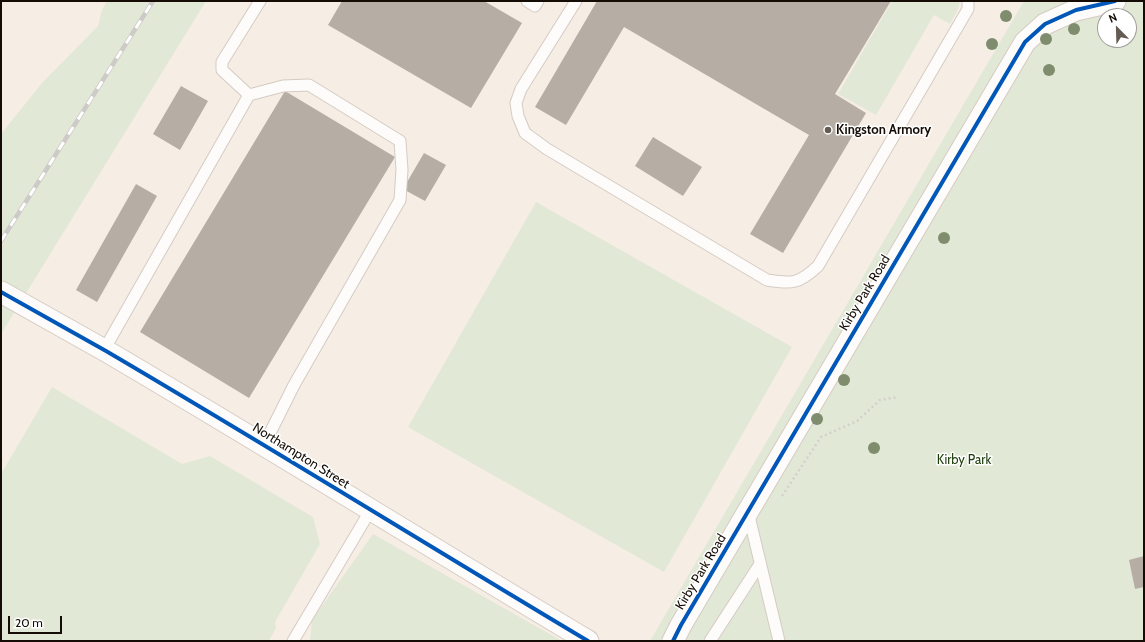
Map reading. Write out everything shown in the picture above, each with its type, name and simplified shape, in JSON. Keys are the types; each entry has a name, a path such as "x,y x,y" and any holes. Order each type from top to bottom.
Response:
{"street":[{"name":"Kirby Park Road","path":"673,641 747,512 1025,42 1045,24 1076,10 1115,1"},
{"name":"Northampton Street","path":"1,292 104,350 264,445 370,511 588,641"}],"lane":[{"path":"249,95 222,70 222,62 260,1"},
{"path":"576,1 521,89 516,104 518,116 524,133 547,149 767,280 789,283 805,278 818,266 968,8 968,1"},
{"path":"104,350 249,95 283,86 309,85 400,141 402,150 400,200 294,385 264,445"},
{"path":"293,641 370,511"},
{"path":"747,512 779,641"},
{"path":"710,641 760,564"}],"path":[{"path":"780,498 821,437 856,420 880,400 898,397"}],"green space":[{"path":"107,1 206,1 1,334 1,134 42,83 98,26 102,10"},
{"path":"892,1 960,1 958,9 950,24 934,15 876,115 838,94"},
{"name":"Kirby Park","path":"1024,1 1144,1 1144,641 650,641"},
{"path":"536,202 792,347 664,572 408,427"},
{"path":"52,387 182,464 210,456 313,517 320,544 275,622 276,628 269,641 1,641 1,474"},
{"path":"373,534 562,641 310,641 312,620"}],"building":[{"path":"342,1 484,1 522,23 471,108 328,25"},
{"name":"Kingston Armory","path":"597,1 891,1 835,94 866,113 783,253 750,234 809,135 624,27 566,125 535,107"},
{"path":"181,86 208,101 180,150 153,134"},
{"path":"285,91 395,157 249,398 140,332"},
{"path":"653,137 702,167 683,196 635,166"},
{"path":"424,153 446,165 425,201 403,189"},
{"path":"136,184 157,196 97,302 76,290"},
{"path":"1144,556 1144,587 1135,589 1129,560"}],"railway":[{"path":"1,241 153,1"}],"cycle path":[{"path":"673,641 681,625 1025,42 1045,24 1076,10 1115,1"},
{"path":"1,292 167,387 588,641"}],"place":[{"name":"Kingston Armory","path":"828,130"}]}
